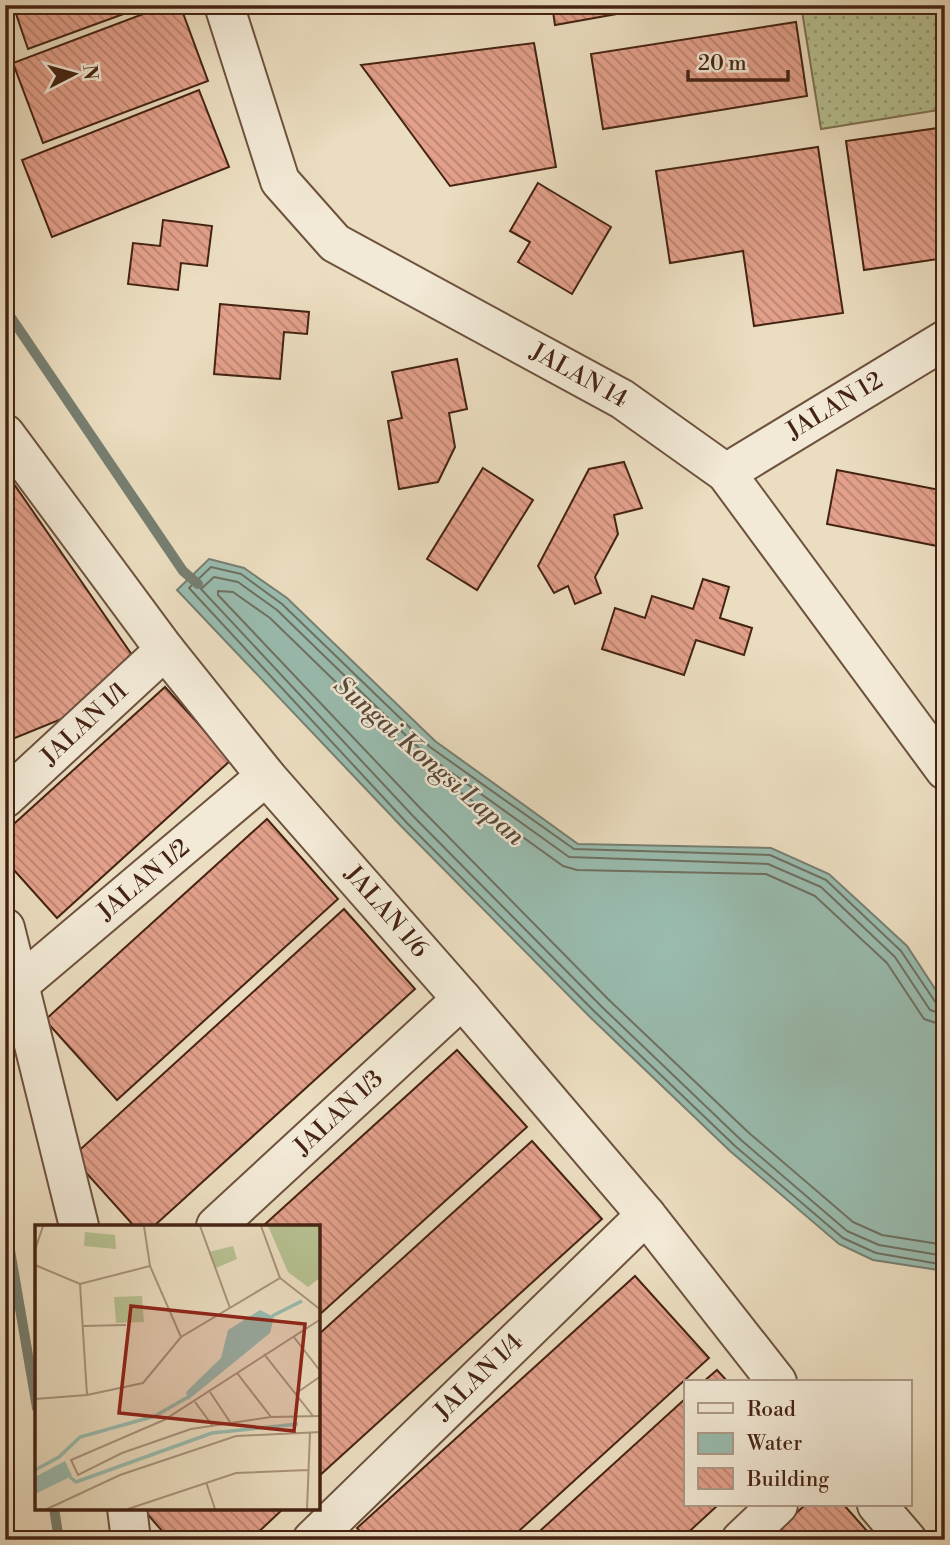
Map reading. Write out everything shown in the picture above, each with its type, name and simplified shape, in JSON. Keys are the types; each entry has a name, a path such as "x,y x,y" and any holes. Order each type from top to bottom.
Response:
{"street":[{"name":"JALAN 14","path":"224,5 280,181 335,243 622,398 726,472 945,770"},
{"name":"JALAN 12","path":"726,472 945,340"},
{"name":"JALAN 1/6","path":"5,434 164,650 266,776 462,999 646,1215 775,1380"},
{"name":"JALAN 1/1","path":"5,797 164,650"},
{"name":"JALAN 1/2","path":"21,983 266,776"},
{"path":"5,928 21,983 79,1225"},
{"name":"JALAN 1/3","path":"218,1225 462,999"},
{"name":"JALAN 1/4","path":"326,1535 646,1215"},
{"path":"741,1540 777,1506"},
{"path":"878,1506 907,1540"},
{"path":"127,1510 131,1540"}],"green space":[{"path":"801,5 945,5 945,109 821,129"}],"water":[{"path":"209,559 244,568 287,598 435,741 578,844 771,848 829,874 907,946 945,1004 945,1271 873,1260 839,1244 730,1151 590,1017 402,827 177,590"}],"building":[{"path":"13,5 148,5 28,49"},
{"path":"167,5 180,5 208,81 43,143 13,63"},
{"path":"355,5 398,5 356,11"},
{"path":"552,5 667,5 555,25"},
{"path":"796,22 807,96 603,129 591,54"},
{"path":"534,43 556,167 450,186 361,65"},
{"path":"199,90 229,167 52,237 22,160"},
{"path":"945,127 945,258 864,270 846,141"},
{"path":"818,147 843,313 754,326 743,251 670,263 656,171"},
{"path":"538,183 611,227 572,294 518,262 530,242 510,231"},
{"path":"163,220 212,226 207,266 181,263 178,290 128,284 133,243 160,246"},
{"path":"220,304 309,312 307,334 284,332 280,379 214,374"},
{"path":"457,359 467,409 449,413 455,447 438,482 399,489 388,421 402,418 392,372"},
{"path":"624,462 642,508 614,515 618,534 595,577 601,593 575,604 568,586 554,593 538,566 589,469"},
{"path":"483,468 533,500 477,590 427,559"},
{"path":"837,470 945,491 937,546 827,524"},
{"path":"5,471 132,655 74,714 5,742"},
{"path":"703,579 729,587 720,618 752,628 744,655 696,640 684,675 602,649 615,608 645,618 652,596 693,609"},
{"path":"165,687 231,760 57,918 5,860 5,832"},
{"path":"267,819 338,899 117,1100 45,1020"},
{"path":"344,909 415,989 155,1225 133,1225 72,1157"},
{"path":"457,1050 527,1127 320,1314 320,1225 264,1225"},
{"path":"532,1141 602,1219 320,1475 320,1333"},
{"path":"635,1276 709,1358 509,1540 368,1540 357,1528"},
{"path":"717,1370 726,1380 705,1380"},
{"path":"684,1400 684,1506 717,1506 680,1540 530,1540"},
{"path":"804,1506 845,1506 875,1540 767,1540"},
{"path":"144,1510 282,1510 250,1540 170,1540"}],"waterway":[{"name":"Sungai Kongsi Lapan","path":"5,301 10,316 183,571 198,584"},
{"path":"5,1221 35,1396"},
{"path":"54,1510 59,1540"}]}
